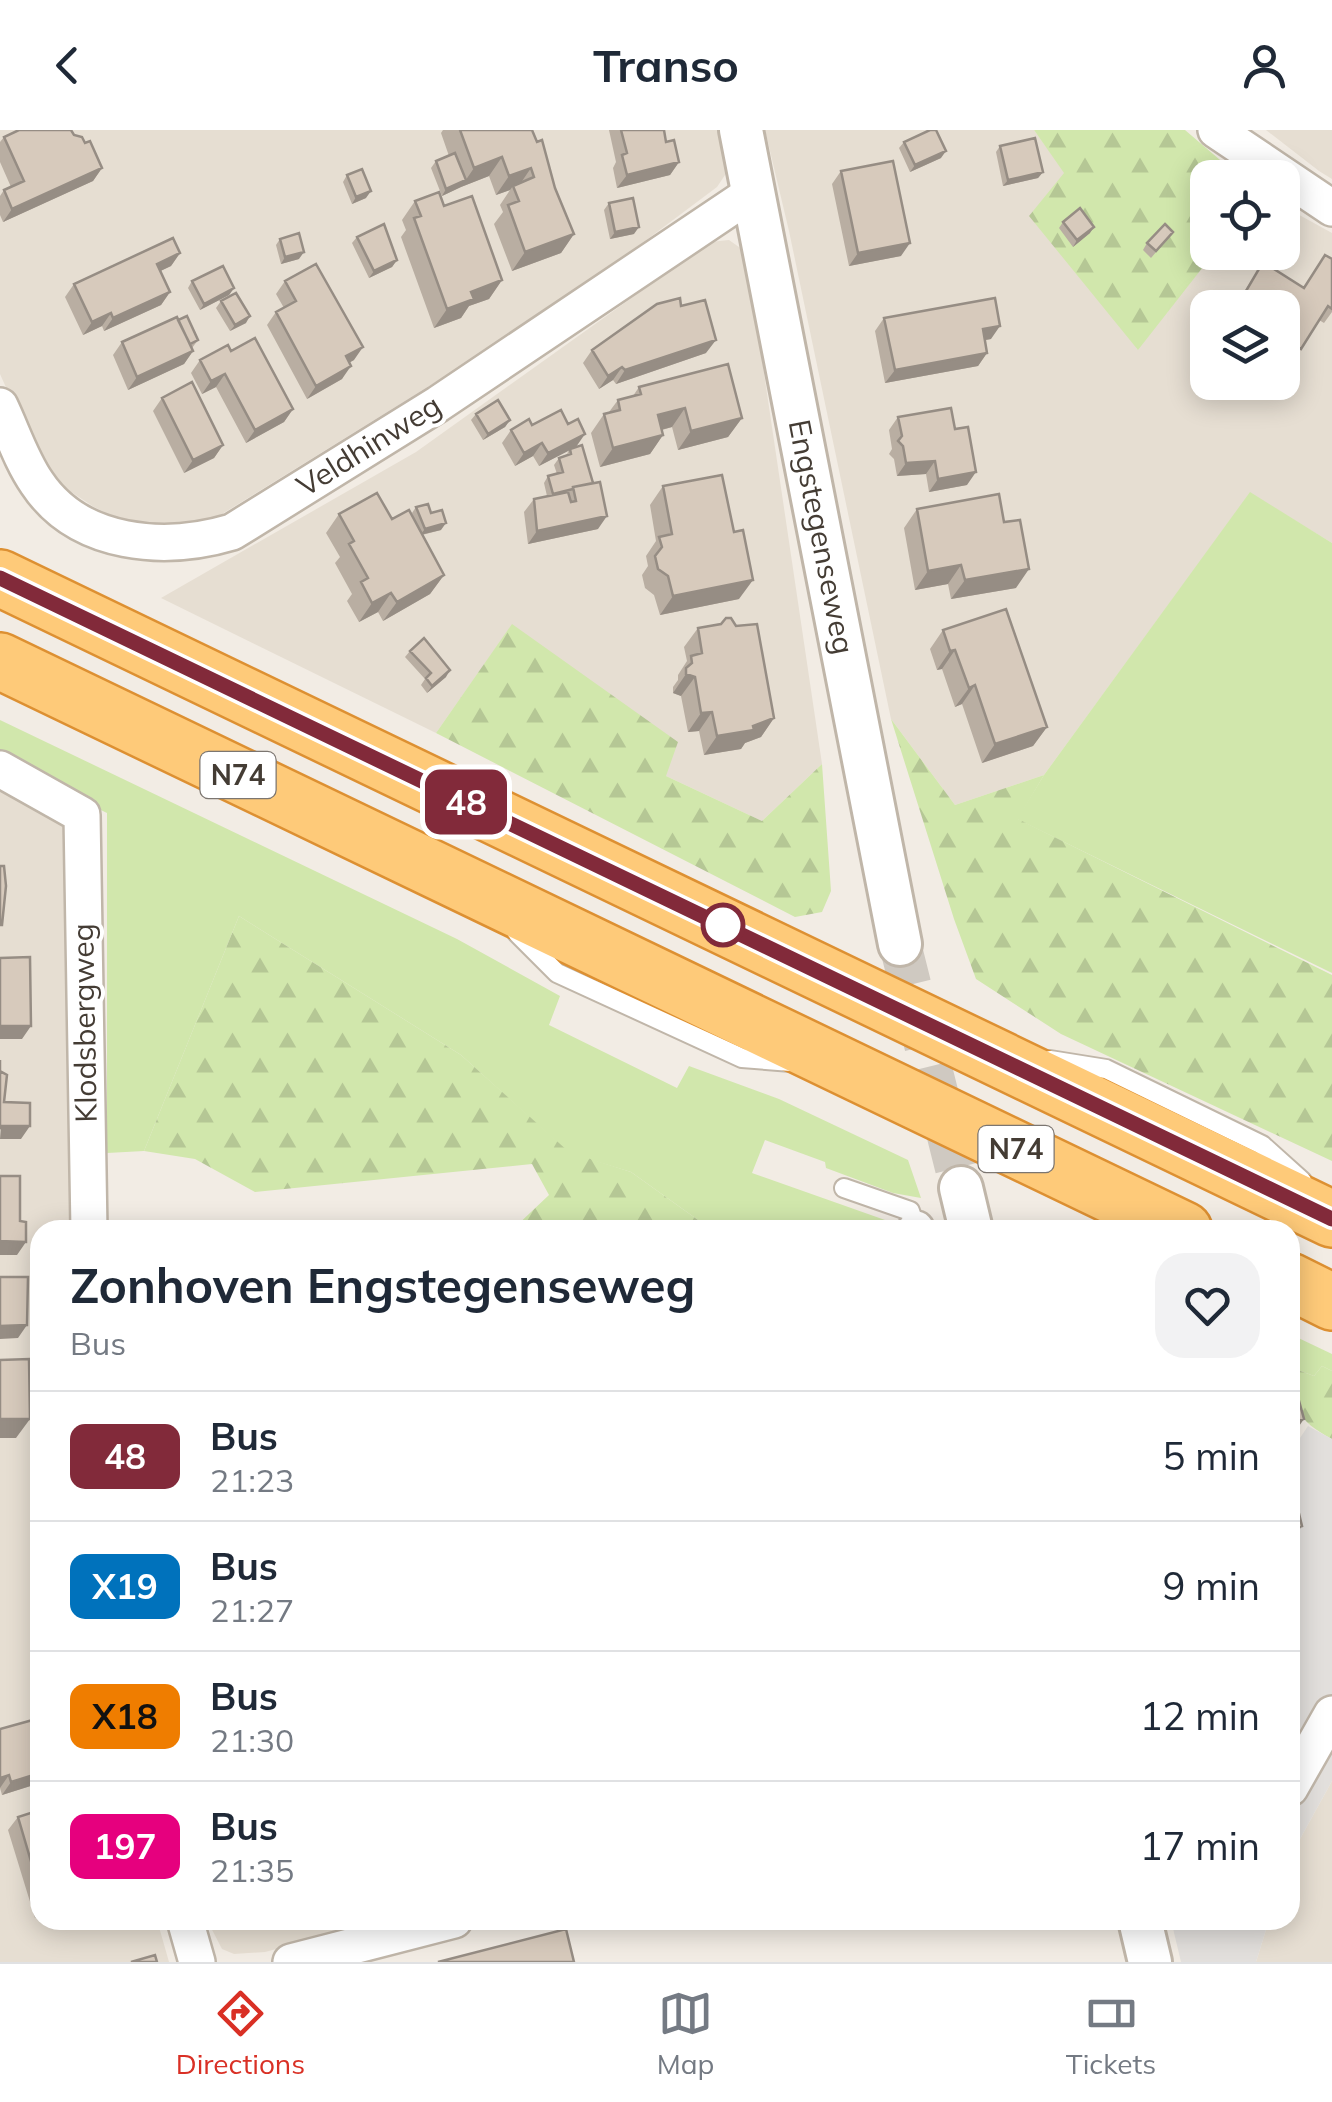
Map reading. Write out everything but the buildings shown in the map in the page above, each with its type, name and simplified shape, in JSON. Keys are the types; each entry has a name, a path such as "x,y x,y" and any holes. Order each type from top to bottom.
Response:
{"highway":[{"name":"N74","path":"0,578 1332,1219"},
{"name":"N74","path":"0,662 1163,1220"},
{"path":"1300,1286 1332,1302"}],"street":[{"name":"Engstegenseweg","path":"741,130 900,944"},
{"path":"1216,130 1332,208"},
{"name":"Veldhinweg","path":"0,406 37,483 68,516 108,536 156,542 202,541 232,532 438,404 755,191"},
{"name":"Klodsbergweg","path":"0,769 82,816 89,1220"},
{"path":"960,1188 968,1220"},
{"path":"1300,1770 1332,1714"},
{"path":"188,1930 197,1962"},
{"path":"291,1962 415,1930"},
{"path":"1142,1930 1150,1962"}],"lane":[{"path":"983,1050 1106,1069 1262,1145 1332,1208"},
{"path":"844,1188 910,1211 913,1220"}],"shaded area":[{"path":"0,130 724,130 731,166 717,187 557,307 222,514 183,528 123,521 94,507 56,482 29,439 0,374"},
{"path":"765,130 1034,130 1065,173 1137,349 1200,270 1300,270 1300,215 1332,233 1332,543 1250,493 1044,775 955,805 891,719"},
{"path":"1266,130 1332,130 1332,179 1319,171"},
{"path":"729,240 746,252 822,764 762,821 666,776 512,625 436,733 161,598 416,452 710,242"},
{"path":"0,790 54,816 67,827 69,1220 30,1220 30,1930 160,1930 169,1962 0,1962"},
{"path":"1308,1426 1332,1439 1332,1781 1300,1839 1300,1438"},
{"path":"1332,1781 1332,1962 1256,1962 1266,1930 1300,1930 1300,1839"},
{"path":"212,1930 348,1930 265,1952 234,1954 222,1949"},
{"path":"1173,1930 1266,1930 1256,1962 1181,1962"}],"green space":[{"path":"1034,130 1185,130 1220,160 1190,160 1190,270 1201,270 1138,350 1029,216 1064,173"},
{"path":"1250,492 1332,543 1332,973 1017,819 1044,775"},
{"path":"512,624 678,742 666,776 762,821 822,764 831,891 822,912 795,917 436,733"},
{"path":"891,719 955,805 1044,775 1018,819 1332,975 1332,1161 1061,1034 976,979"},
{"path":"0,720 457,939 560,996 549,1025 677,1088 689,1066 779,1099 908,1160 921,1198 893,1193 765,1140 752,1173 885,1220 698,1220 631,1172 569,1153 461,1055 239,916 144,1151 107,1153 107,813 0,761"},
{"path":"239,916 461,1055 569,1152 631,1172 698,1220 523,1220 549,1195 532,1164 255,1192 195,1159 144,1151"},
{"path":"1300,1339 1332,1354 1332,1371 1322,1366 1314,1376 1300,1371"},
{"path":"1322,1366 1332,1371 1332,1439 1300,1414 1300,1371 1314,1376"}],"tunnel":[{"path":"900,944 961,1188"}],"bus line":[{"name":"48","path":"0,578 1332,1219"}]}
